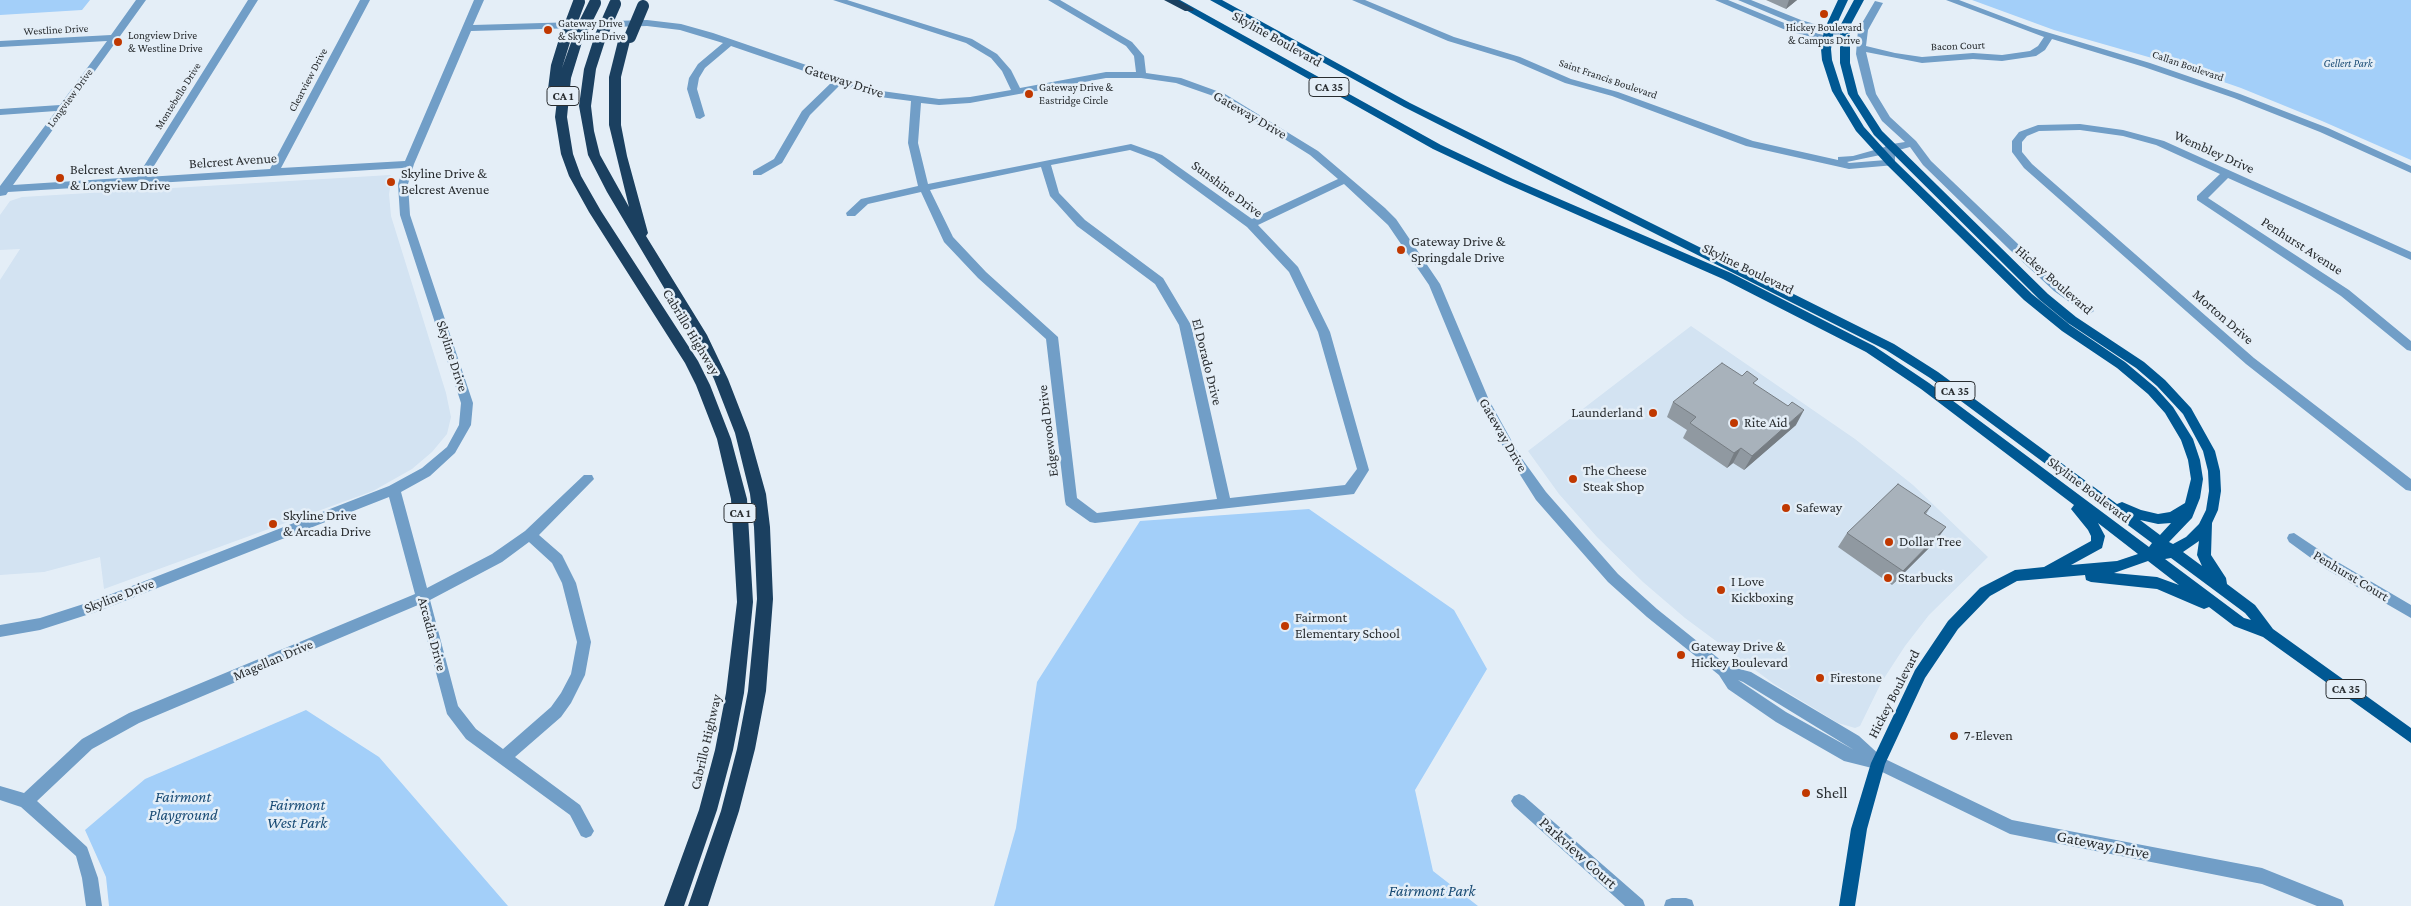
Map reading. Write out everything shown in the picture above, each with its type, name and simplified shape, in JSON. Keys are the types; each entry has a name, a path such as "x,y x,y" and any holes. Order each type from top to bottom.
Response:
{"highway":[{"path":"1169,0 1189,9"},
{"path":"567,154 558,126 554,90 557,65 580,1"},
{"name":"Cabrillo Highway","path":"595,1 577,39 567,69 561,117 567,154 584,195 677,338 703,385 724,439 739,499 744,565 744,602 736,693 708,810 674,906"},
{"name":"Cabrillo Highway","path":"616,2 600,38 590,69 586,94 586,118 590,143 599,168 702,339 732,404 746,447 758,494 763,544 765,599 763,638 753,714 730,811 698,906"},
{"path":"642,3 627,37 615,77 614,106 618,141 645,246"}],"main road":[{"name":"Skyline Boulevard","path":"1174,0 1437,147 1502,178 1684,256 1846,336 1919,382 2239,622 2268,633 2411,736"},
{"name":"Skyline Boulevard","path":"1215,0 1437,120 1877,340 1934,376 2250,609 2268,633"},
{"name":"Hickey Boulevard","path":"1843,0 1828,35 1828,66 1837,91 1856,123 2044,297 2078,324 2140,365 2178,401 2199,430 2212,461 2215,491 2208,518 2191,541 2173,552 2149,555 2118,567 2014,576 1999,583 1979,598 1953,625 1920,674 1878,763 1859,829 1847,906"},
{"name":"Hickey Boulevard","path":"1859,0 1846,20 1844,38 1846,69 1853,94 1891,163 2028,297 2066,328 2132,372 2161,400 2182,430 2191,449 2196,479 2191,505 2181,522 2159,542 2149,555"},
{"path":"2043,475 2093,526 2098,540 2090,550 2044,572"},
{"path":"2084,486 2132,512 2152,518 2168,518 2191,505"},
{"path":"2208,518 2204,546 2206,560 2222,582 2250,609"},
{"path":"2044,572 2157,583 2182,592 2239,622"}],"street":[{"name":"Longview Drive","path":"2,191 141,0"},
{"name":"Montebello Drive","path":"140,180 253,0"},
{"name":"Clearview Drive","path":"274,172 365,0"},
{"name":"Skyline Drive","path":"0,631 40,624 99,605 394,490 426,472 451,450 460,437 467,414 465,394 405,215 403,184 409,164 479,0"},
{"path":"838,0 969,41 994,56 1006,70 1017,92"},
{"path":"1053,0 1129,44 1139,56 1142,75"},
{"name":"Saint Francis Boulevard","path":"1357,0 1451,39 1517,59 1568,81 1615,94 1727,137 1849,166 1891,163"},
{"path":"1720,0 1780,25 1844,38"},
{"path":"1742,0 1828,35"},
{"name":"Callan Boulevard","path":"1951,0 2049,36 2147,65 2236,96 2333,134 2411,170"},
{"name":"Hickey Boulevard","path":"1878,3 1865,25 1861,48 1864,73 1874,100 1891,126 1912,143 1926,162 2058,288 2088,311"},
{"name":"Gateway Drive","path":"467,28 647,23 681,27 880,94 916,100 939,102 970,100 1106,75 1142,75 1178,80 1222,96 1314,153 1381,210 1403,236 1424,267 1442,301 1486,408 1516,459 1541,496 1613,578 1652,614 1724,671 1733,685 1781,717 1849,756 1878,763 2010,826 2262,876 2336,906"},
{"name":"Bacon Court","path":"1861,48 1922,60 1973,56 2002,58 2033,54 2042,48 2049,36"},
{"name":"Westline Drive","path":"0,44 114,38"},
{"path":"700,116 692,89 694,78 702,66 730,42"},
{"path":"757,173 778,161 806,113 839,80"},
{"name":"Edgewood Drive","path":"916,100 913,143 924,188 948,239 982,275 1052,337 1071,501 1095,518 1224,502 1350,490 1362,470"},
{"path":"0,112 63,108"},
{"name":"Wembley Drive","path":"2022,160 2018,152 2017,141 2023,134 2038,128 2080,127 2123,133 2160,143 2411,256"},
{"name":"Saint Francis Boulevard","path":"1826,161 1853,159 1884,149 1912,143"},
{"name":"Sunshine Drive","path":"851,213 865,201 1131,147 1158,157 1251,224 1294,270 1324,332 1362,470"},
{"name":"Morton Drive","path":"2022,160 2250,361 2411,486"},
{"name":"Belcrest Avenue","path":"2,191 140,180 409,164"},
{"name":"El Dorado Drive","path":"1044,164 1054,194 1081,223 1159,282 1185,325 1224,502"},
{"name":"Penhurst Avenue","path":"2227,172 2201,198 2345,293 2411,347"},
{"path":"1251,224 1346,179"},
{"name":"Magellan Drive","path":"26,801 87,744 134,718 423,597 497,558 530,535 588,479"},
{"name":"Arcadia Drive","path":"394,490 452,709 471,734 575,810 586,831"},
{"path":"503,758 556,712 566,698 578,675 584,642 569,583 557,559 530,535"},
{"name":"Penhurst Court","path":"2294,538 2331,565 2411,612"},
{"path":"0,793 26,801 82,852 90,878 94,906"},
{"name":"Parkview Court","path":"1519,801 1637,906"},
{"path":"1672,906 1686,906"}],"shaded area":[{"path":"390,175 392,177 389,194 391,216 446,393 451,417 447,434 432,452 412,469 373,491 104,589 100,557 44,572 0,575 0,280 20,249 0,250 0,215 10,201 22,197"},
{"path":"1691,326 1855,439 1913,485 1988,557 1929,615 1905,646 1881,683 1860,726 1855,728 1838,723 1774,684 1685,618 1643,582 1597,537 1559,494 1528,451"}],"green space":[{"path":"0,0 90,0 82,10 0,15"},
{"name":"Gellert Park","path":"1972,0 2411,0 2411,160 2241,88 2166,62 2054,30"},
{"name":"Fairmont Park","path":"1309,509 1454,610 1487,669 1415,790 1433,871 1478,906 994,906 1016,828 1037,682 1140,521"},
{"name":"Fairmont West Park","path":"306,710 379,757 508,906 109,906 106,877 85,830 145,779"}],"building":[{"name":"Rite Aid","path":"1722,363 1742,376 1747,371 1758,379 1753,383 1788,406 1792,402 1804,410 1752,456 1741,448 1734,453 1690,423 1696,417 1673,402"},
{"name":"Dollar Tree","path":"1898,484 1931,506 1924,513 1946,527 1903,571 1847,533"}],"place":[{"name":"Hickey Boulevard & Campus Drive","path":"1824,14"},
{"name":"Gateway Drive & Skyline Drive","path":"548,30"},
{"name":"Longview Drive & Westline Drive","path":"118,42"},
{"name":"Gateway Drive & Eastridge Circle","path":"1029,94"},
{"name":"Belcrest Avenue & Longview Drive","path":"60,178"},
{"name":"Skyline Drive & Belcrest Avenue","path":"391,182"},
{"name":"Gateway Drive & Springdale Drive","path":"1401,250"},
{"name":"Launderland","path":"1653,413"},
{"name":"Rite Aid","path":"1734,423"},
{"name":"The Cheese Steak Shop","path":"1573,479"},
{"name":"Safeway","path":"1786,508"},
{"name":"Skyline Drive & Arcadia Drive","path":"273,524"},
{"name":"Dollar Tree","path":"1889,542"},
{"name":"Starbucks","path":"1888,578"},
{"name":"I Love Kickboxing","path":"1721,590"},
{"name":"Fairmont Elementary School","path":"1285,626"},
{"name":"Gateway Drive & Hickey Boulevard","path":"1681,655"},
{"name":"Firestone","path":"1820,678"},
{"name":"7-Eleven","path":"1954,736"},
{"name":"Shell","path":"1806,793"}],"park label":[{"name":"Fairmont Playground","path":"183,806"}]}
